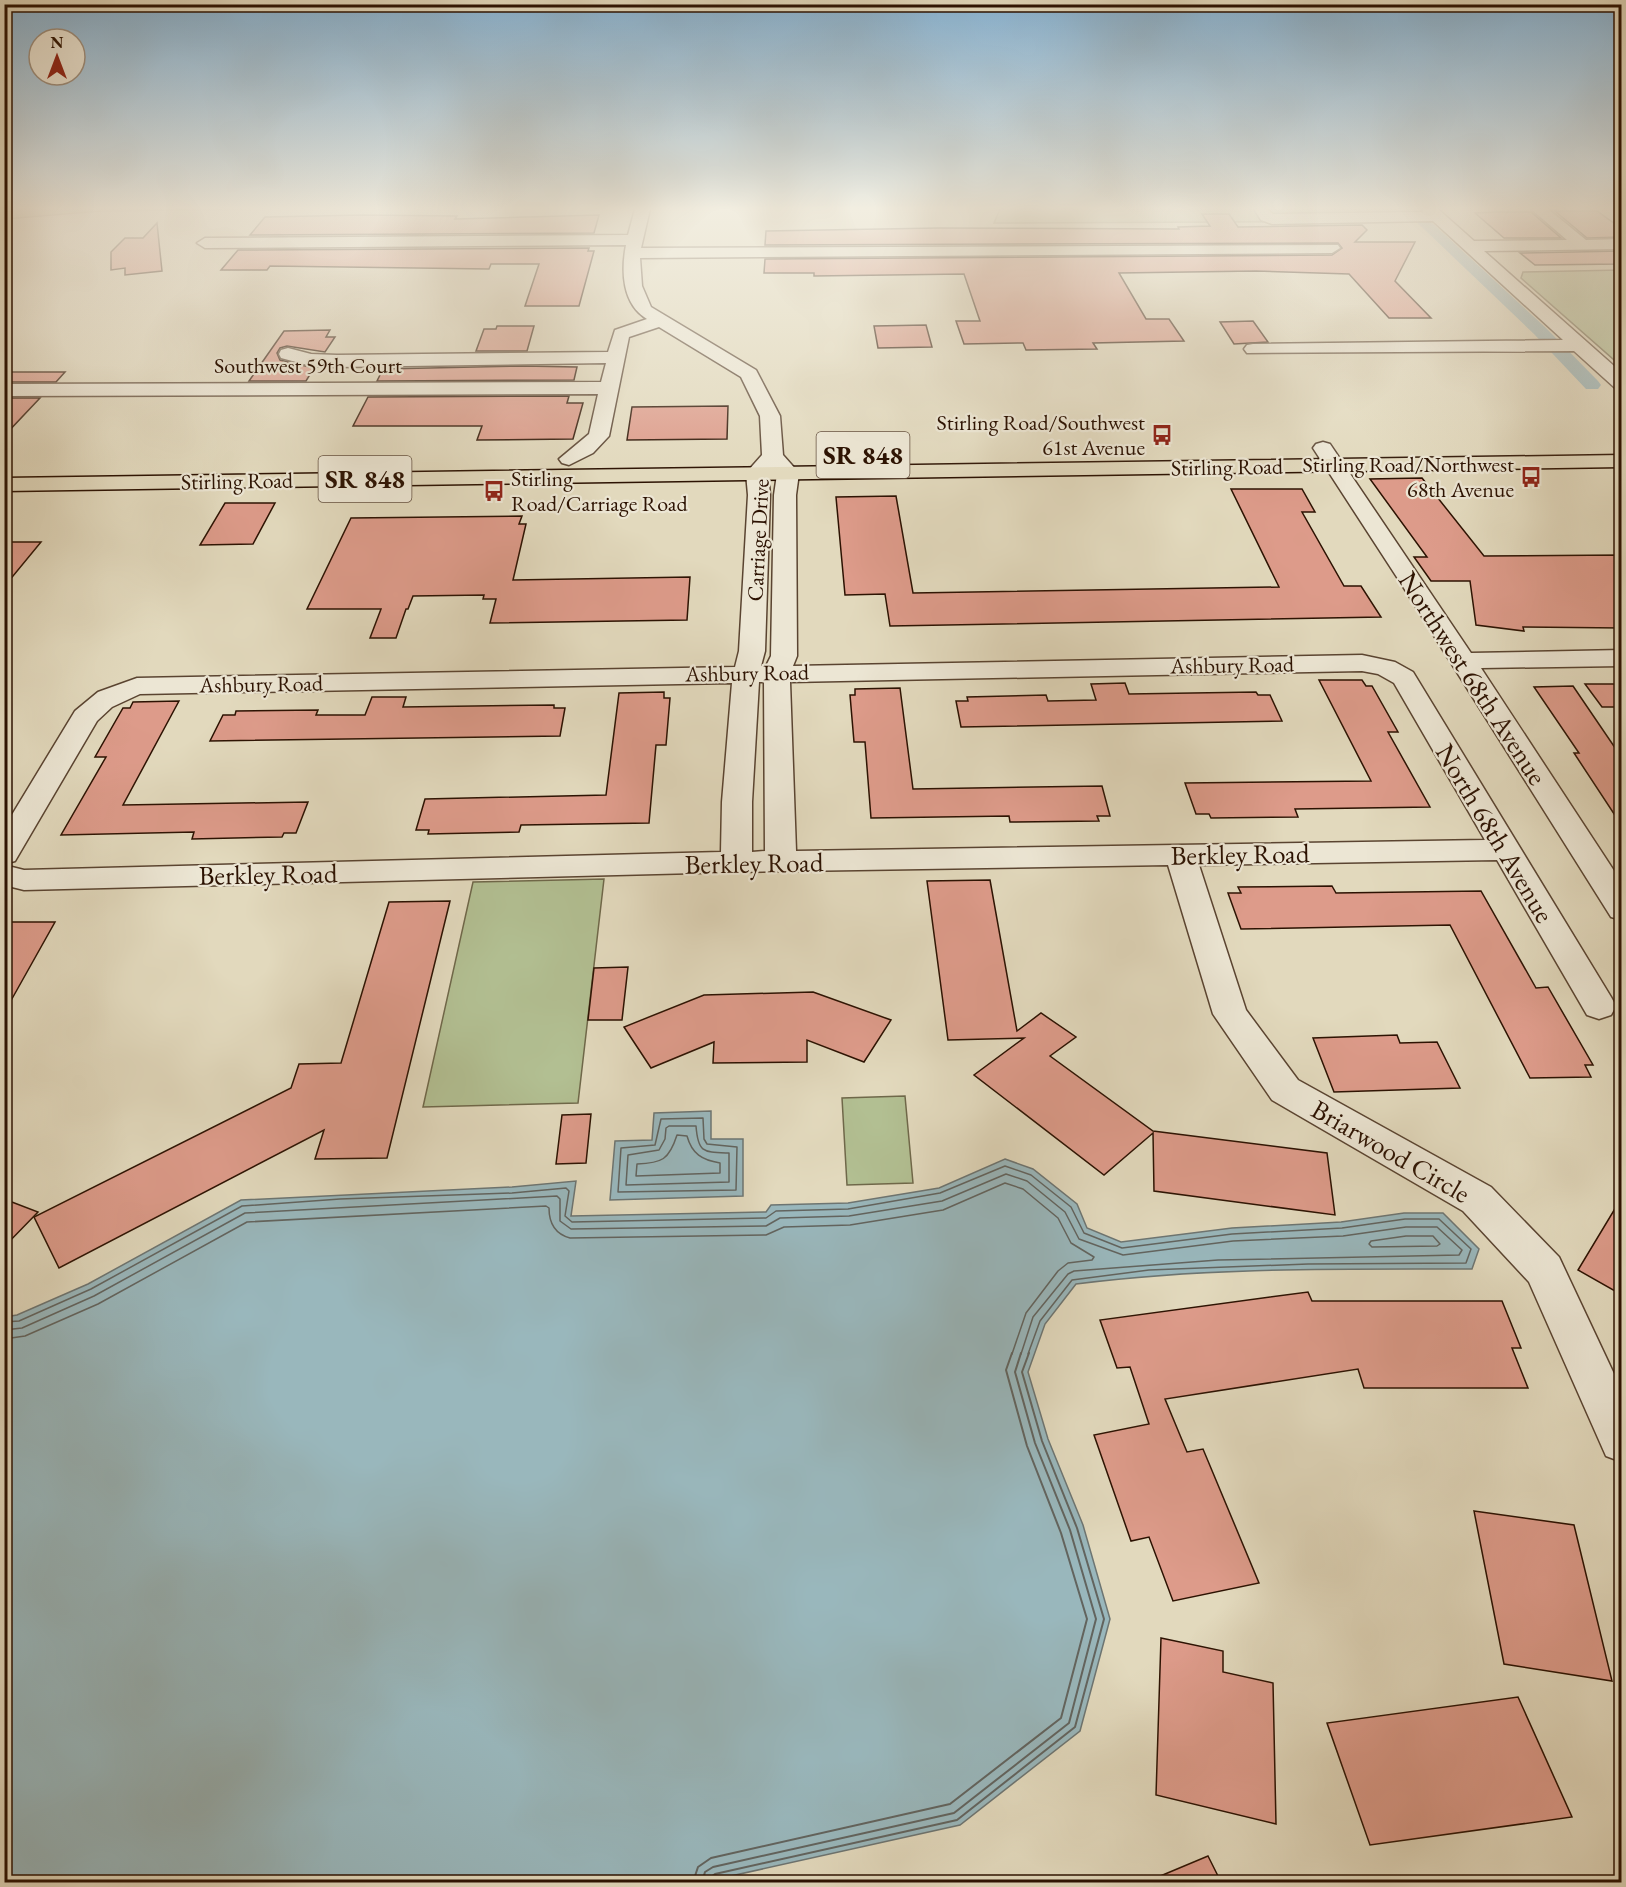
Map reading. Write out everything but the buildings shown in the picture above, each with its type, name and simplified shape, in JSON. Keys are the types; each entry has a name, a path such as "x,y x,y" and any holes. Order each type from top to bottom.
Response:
{"main road":[{"name":"Stirling Road","path":"4,485 1328,457 1622,444"},
{"name":"Stirling Road","path":"1328,457 1622,461"},
{"name":"Stirling Road","path":"4,467 569,459 773,467"},
{"path":"163,482 176,465"}],"street":[{"path":"636,297 644,310 660,321 749,374 770,416 773,467"},
{"path":"1526,297 1622,384"},
{"path":"569,459 586,449 599,436 621,334 660,321"},
{"path":"1253,349 1579,345"},
{"name":"Southwest 59th Court","path":"288,354 311,360 337,361 617,357"},
{"name":"Southwest 59th Court","path":"4,390 611,387"},
{"name":"Northwest 68th Avenue","path":"1328,457 1463,661 1622,909"},
{"name":"Carriage Drive","path":"736,862 737,802 746,673 752,651 758,511 773,467"},
{"name":"Carriage Drive","path":"773,467 785,511 784,656 777,672 781,863"},
{"path":"758,511 785,511"},
{"path":"1463,661 1622,658"},
{"name":"Ashbury Road","path":"4,854 85,717 97,703 108,696 136,686 777,672 1362,663 1386,668"},
{"name":"North 68th Avenue","path":"1386,668 1404,678 1504,850 1599,1005"},
{"name":"Berkley Road","path":"4,875 24,880 736,862 1504,850"},
{"name":"Briarwood Circle","path":"1180,854 1230,1014 1286,1090 1477,1199 1544,1270 1622,1441"}],"green space":[{"path":"1543,297 1621,297 1621,366"},
{"path":"604,879 578,1103 423,1107 473,882"},
{"path":"905,1096 913,1183 847,1185 842,1098"}],"water":[{"path":"711,1111 711,1139 743,1139 743,1196 610,1200 615,1141 652,1140 654,1113"},
{"path":"1005,1159 1033,1169 1077,1204 1087,1228 1121,1242 1232,1228 1341,1222 1404,1213 1443,1213 1479,1249 1472,1269 1323,1269 1224,1272 1125,1278 1076,1284 1045,1324 1028,1372 1048,1439 1083,1525 1110,1619 1080,1731 960,1825 704,1882 5,1882 5,1317 17,1315 88,1284 241,1200 512,1187 576,1181 571,1216 766,1212 771,1205 848,1203 939,1188"}],"waterway":[{"path":"1504,297 1592,385"}],"place":[{"name":"Stirling Road/Southwest 61st Avenue","path":"1162,435"},
{"name":"Stirling Road/Northwest 68th Avenue","path":"1531,477"},
{"name":"Stirling Road/Carriage Road","path":"494,491"}]}
